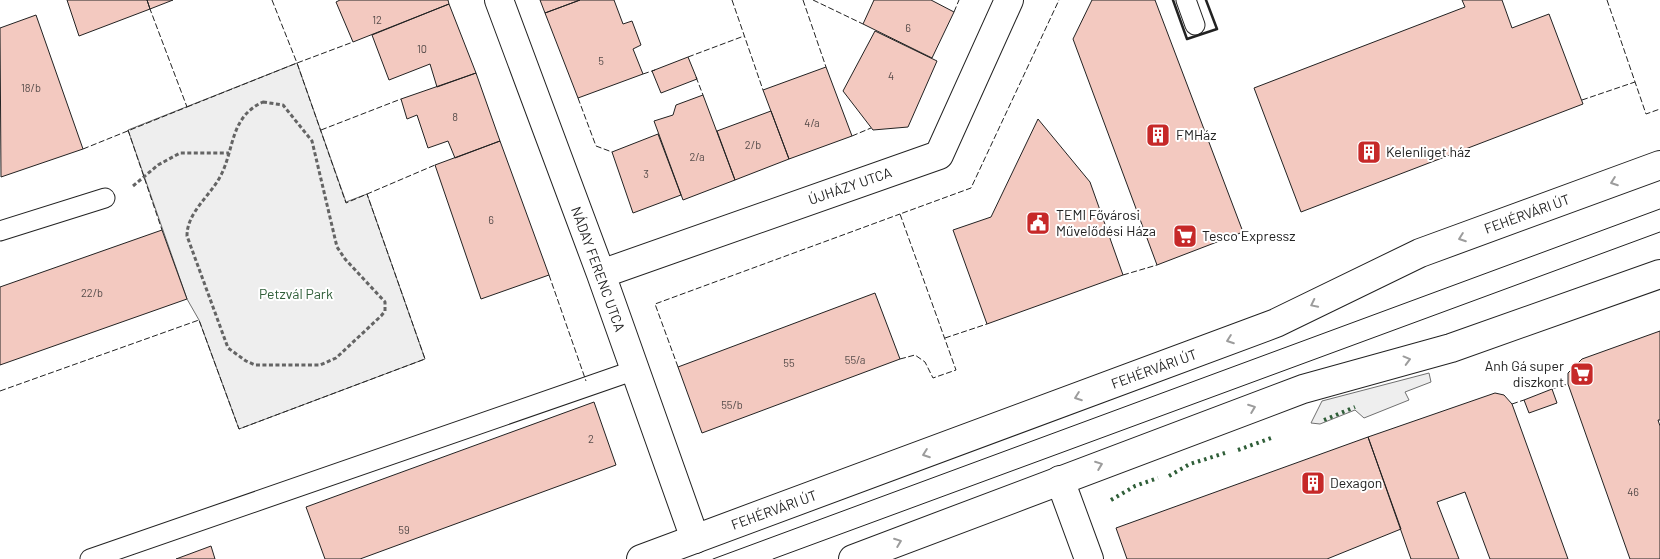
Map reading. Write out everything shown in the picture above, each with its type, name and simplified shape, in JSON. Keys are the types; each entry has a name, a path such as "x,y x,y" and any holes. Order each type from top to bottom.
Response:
{"street":[{"name":"NÁDAY FERENC UTCA","path":"499,0 601,274 694,539"},
{"name":"ÚJHÁZY UTCA","path":"601,274 939,155 1009,0"},
{"name":"FEHÉRVÁRI ÚT","path":"641,559 1276,323 1420,252 1660,165"},
{"path":"853,559 1303,389 1451,348 1660,274"},
{"path":"1060,480 1089,559"}],"lane":[{"path":"1186,0 1195,25"},
{"path":"0,231 106,198"},
{"path":"90,559 635,370"}],"path":[{"path":"263,102 283,105 312,141 337,247 345,259 385,302 385,311 381,316 336,358 327,363 255,365 239,357 228,348 187,236 187,228 192,216 222,174 229,153 232,139 237,129 249,111 263,102"},
{"path":"106,198 131,188 158,165 180,153 229,153"}],"green space":[{"name":"Petzvál Park","path":"297,63 346,202 367,194 425,359 239,429 199,320 187,299 128,130"},
{"path":"1429,373 1431,382 1405,392 1409,400 1364,418 1355,410 1320,424 1311,423 1322,401"}],"building":[{"path":"67,0 147,0 150,9 79,36"},
{"path":"147,0 173,0 150,9"},
{"path":"340,0 448,0 449,4 353,42 336,2"},
{"path":"540,0 580,0 545,13"},
{"path":"580,0 614,0 623,24 632,21 641,45 633,49 643,74 578,98 545,13"},
{"path":"874,0 931,0 954,12 932,58 863,24"},
{"name":"FMHáz","path":"1092,0 1155,0 1243,232 1157,265 1073,39"},
{"name":"Kelenliget ház","path":"1462,0 1502,0 1512,28 1549,14 1583,104 1301,212 1254,88 1465,7"},
{"path":"449,4 476,73 437,87 430,64 389,80 372,35"},
{"path":"36,15 83,149 1,177 0,28"},
{"path":"875,31 937,61 908,127 873,130 843,91"},
{"path":"688,57 697,79 661,93 652,71"},
{"path":"826,67 852,136 789,159 763,90"},
{"path":"476,73 500,141 455,158 448,141 428,148 417,115 407,119 401,99"},
{"path":"703,95 735,180 683,200 654,121 673,115 676,105"},
{"path":"771,111 789,159 735,180 717,131"},
{"name":"TEMI Fővárosi Művelődési Háza","path":"1038,119 1090,182 1123,275 987,324 953,230 991,217"},
{"path":"658,134 681,195 633,213 612,152"},
{"path":"500,141 549,275 481,299 435,165"},
{"path":"162,230 187,299 0,365 0,287"},
{"path":"875,293 900,359 702,433 678,367"},
{"path":"1660,331 1660,420 1658,420 1660,426 1660,559 1630,559 1568,384 1568,373 1582,359"},
{"path":"1552,389 1557,403 1529,413 1524,400"},
{"path":"1495,393 1504,395 1512,404 1568,559 1490,559 1465,492 1437,502 1459,559 1411,559 1368,437"},
{"path":"594,402 616,465 360,559 325,559 306,507"},
{"name":"Dexagon","path":"1368,437 1401,529 1327,559 1127,559 1116,528"},
{"path":"211,546 215,559 176,559"}],"tram line":[{"path":"713,559 1660,209"},
{"path":"773,559 1660,232"}],"hedge":[{"path":"1324,420 1355,407"},
{"path":"1238,450 1274,437"},
{"path":"1169,476 1190,464 1225,453"},
{"path":"1111,500 1135,486 1158,478"}],"fence":[{"path":"272,0 297,63 353,42"},
{"path":"732,0 763,90"},
{"path":"803,0 826,67"},
{"path":"813,0 863,24"},
{"path":"954,12 959,0"},
{"path":"900,359 915,355 925,362 933,378 956,370 900,214 971,188 1059,0"},
{"path":"1607,0 1646,114 1660,109"},
{"path":"83,149 187,107 150,9"},
{"path":"688,57 744,36"},
{"path":"187,107 297,63 346,203 435,165"},
{"path":"643,74 655,70"},
{"path":"696,77 703,95"},
{"path":"1582,100 1635,82"},
{"path":"578,98 596,146 612,152"},
{"path":"321,130 401,99"},
{"path":"852,136 871,128"},
{"path":"128,130 162,230"},
{"path":"0,391 199,320 239,429 425,359 367,194"},
{"path":"678,367 655,304 900,214"},
{"path":"1123,275 1157,265"},
{"path":"549,275 586,381"},
{"path":"945,338 987,324"},
{"path":"1552,389 1568,384"},
{"path":"1512,404 1524,400"}],"wall":[{"path":"1173,0 1187,39 1217,29 1206,0"}],"place":[{"name":"FMHáz","path":"1158,135"},
{"name":"Kelenliget ház","path":"1369,152"},
{"name":"TEMI Fővárosi Művelődési Háza","path":"1038,223"},
{"name":"Tesco Expressz","path":"1185,236"},
{"name":"Anh Gá super diszkont","path":"1582,374"},
{"name":"Dexagon","path":"1313,483"}]}
